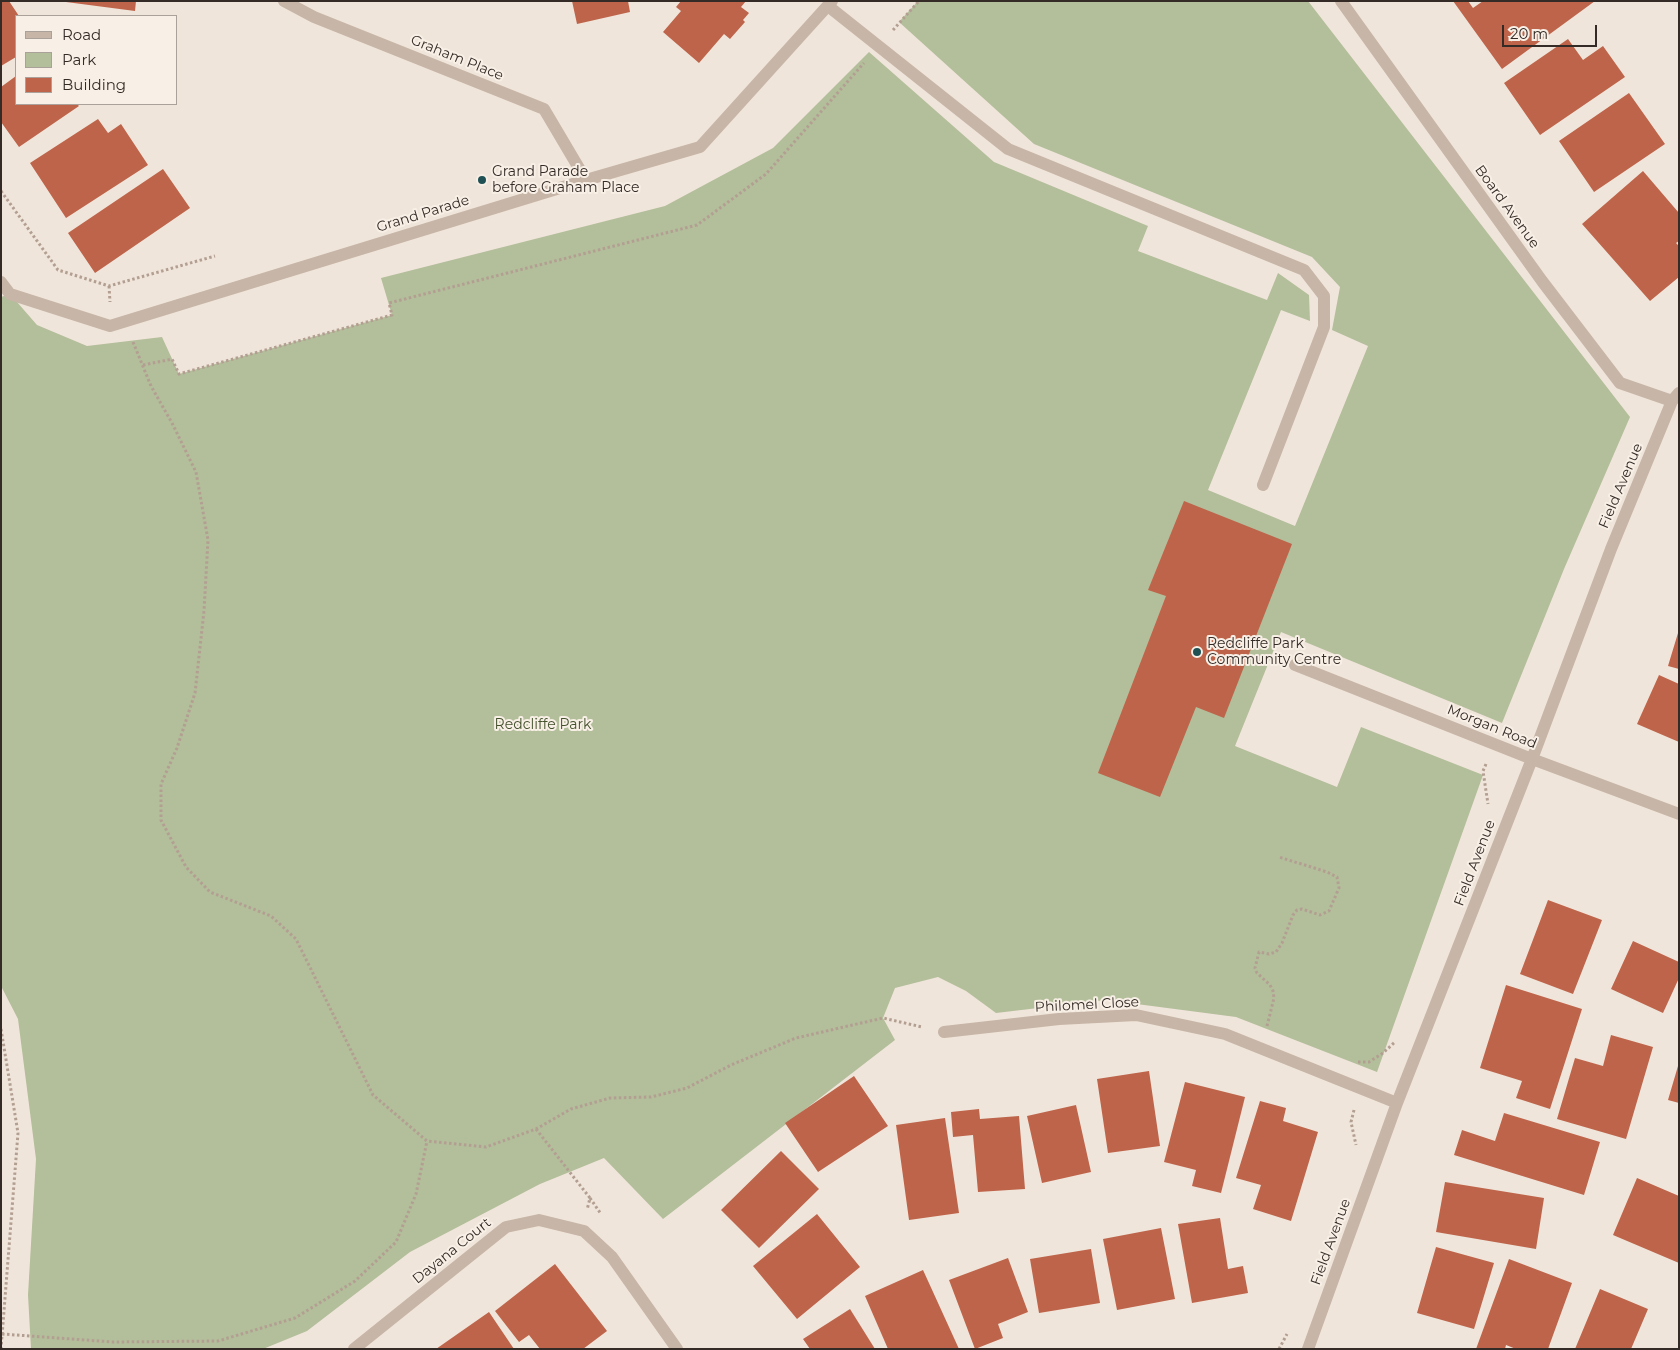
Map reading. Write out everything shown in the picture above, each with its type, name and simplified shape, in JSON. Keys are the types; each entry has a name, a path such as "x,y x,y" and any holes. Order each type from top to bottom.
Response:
{"street":[{"name":"Graham Place","path":"284,1 314,17 544,109 586,180"},
{"name":"Board Avenue","path":"1341,1 1542,280 1620,382 1676,397"},
{"name":"Grand Parade","path":"110,326 586,180 700,147 830,3"},
{"path":"830,3 1008,149 1304,270 1324,296 1324,327 1263,485"},
{"path":"1,282 10,294 110,326"},
{"name":"Field Avenue","path":"1308,1349 1397,1102 1532,760 1611,549 1676,397"},
{"name":"Morgan Road","path":"1295,665 1532,760 1679,814"},
{"name":"Philomel Close","path":"944,1032 1059,1019 1136,1015 1225,1034 1397,1102"},
{"name":"Dayana Court","path":"354,1349 506,1227 539,1220 584,1230"},
{"path":"584,1230 612,1257 677,1349"}],"path":[{"path":"896,27 919,1"},
{"path":"143,365 172,359 179,374 392,315 389,303 697,225 766,174 862,66"},
{"path":"1,192 58,270 109,286 215,256"},
{"path":"110,326 133,341 151,386 196,472 208,540 204,611 195,693 177,748 161,784 161,820 186,867 210,892 271,916 296,939 373,1095 427,1141 486,1147 536,1129 571,1109 610,1098 651,1097 687,1088 731,1065 796,1038 883,1018 944,1032"},
{"path":"1487,808 1484,771 1494,744"},
{"path":"1266,1028 1274,998 1270,986 1257,973 1255,968 1258,952 1269,954 1276,952 1297,910 1302,909 1320,915 1329,911 1339,888 1337,877 1327,872 1278,857"},
{"path":"1,1030 18,1133 1,1349"},
{"path":"1349,1061 1369,1062 1399,1039"},
{"path":"1355,1153 1356,1143 1351,1122 1369,1062"},
{"path":"536,1129 590,1198 584,1230"},
{"path":"2,1334 112,1342 218,1341 295,1318 355,1280 396,1242 416,1194 427,1141"},
{"path":"1278,1349 1290,1326"}],"green space":[{"name":"Redcliffe Park","path":"918,1 1308,1 1630,417 1564,569 1502,723 1281,632 1235,746 1337,787 1361,727 1483,775 1377,1072 1236,1017 1106,1000 996,1013 966,991 938,977 895,988 883,1018 895,1040 663,1219 604,1158 540,1184 410,1252 307,1331 263,1349 31,1349 28,1295 36,1159 18,1019 1,986 1,297 10,294 37,325 87,346 162,337 179,374 392,315 381,278 665,206 773,148 869,52 994,162 1148,226 1138,251 1267,300 1278,273 1309,295 1310,321 1281,310 1208,490 1295,526 1368,346 1332,330 1340,287 1312,257 1034,144 899,22"}],"building":[{"path":"1,1 9,1 18,15 15,15 15,58 1,66"},
{"path":"66,1 136,1 135,11"},
{"path":"572,1 628,1 630,12 577,24"},
{"path":"681,1 746,1 741,7 749,13 743,20 745,22 730,39 724,34 699,63 663,32 681,11 676,7"},
{"path":"1453,1 1468,1 1473,8 1483,1 1595,1 1502,69"},
{"path":"1568,39 1583,60 1603,46 1625,77 1540,135 1504,83"},
{"path":"15,77 15,105 79,106 19,147 1,122 1,87"},
{"path":"1629,93 1665,144 1594,192 1559,141"},
{"path":"98,119 108,133 121,124 148,165 66,218 30,163"},
{"path":"163,169 190,208 95,273 68,233"},
{"path":"1643,171 1679,213 1679,241 1676,243 1679,246 1679,277 1650,301 1582,224"},
{"name":"Redcliffe Park Community Centre","path":"1184,501 1292,544 1224,718 1196,707 1160,797 1098,773 1166,596 1148,590"},
{"path":"1679,633 1679,669 1668,666"},
{"path":"1659,675 1679,684 1679,742 1637,724"},
{"path":"1548,900 1602,920 1573,994 1520,974"},
{"path":"1633,941 1679,962 1679,978 1663,1013 1611,989"},
{"path":"1506,985 1582,1009 1550,1109 1516,1098 1522,1081 1480,1068"},
{"path":"1611,1035 1653,1047 1626,1139 1557,1119 1575,1058 1603,1066"},
{"path":"1679,1066 1679,1103 1668,1100"},
{"path":"1149,1071 1160,1146 1108,1153 1097,1079"},
{"path":"854,1076 888,1126 818,1172 785,1123"},
{"path":"1185,1082 1245,1097 1221,1193 1192,1186 1196,1170 1164,1162"},
{"path":"1260,1101 1286,1108 1283,1121 1318,1132 1291,1221 1253,1209 1261,1185 1236,1178"},
{"path":"1076,1105 1091,1172 1042,1183 1027,1116"},
{"path":"979,1109 980,1119 1019,1116 1025,1189 978,1192 973,1135 953,1137 951,1112"},
{"path":"1504,1113 1600,1142 1584,1195 1454,1155 1462,1130 1495,1141"},
{"path":"945,1118 959,1213 909,1220 896,1125"},
{"path":"781,1151 819,1189 759,1248 721,1210"},
{"path":"1637,1178 1679,1196 1679,1263 1613,1235"},
{"path":"1445,1182 1544,1198 1536,1249 1436,1232"},
{"path":"817,1214 860,1267 797,1319 753,1266"},
{"path":"1220,1218 1228,1269 1243,1266 1248,1293 1192,1303 1178,1224"},
{"path":"1161,1228 1175,1299 1117,1310 1103,1239"},
{"path":"1436,1247 1494,1263 1474,1329 1417,1313"},
{"path":"1091,1249 1100,1303 1039,1313 1030,1259"},
{"path":"1008,1258 1028,1312 998,1324 1003,1338 975,1349 949,1280"},
{"path":"1509,1259 1572,1283 1548,1349 1516,1349 1506,1345 1505,1349 1476,1349"},
{"path":"555,1264 607,1331 583,1349 540,1349 529,1335 519,1342 495,1311"},
{"path":"923,1270 959,1349 888,1349 865,1296"},
{"path":"1600,1289 1648,1309 1631,1349 1575,1349"},
{"path":"850,1309 875,1349 810,1349 803,1339"},
{"path":"489,1312 514,1349 436,1349"}],"place":[{"name":"Grand Parade before Graham Place","path":"482,180"},
{"name":"Redcliffe Park Community Centre","path":"1197,652"}]}
